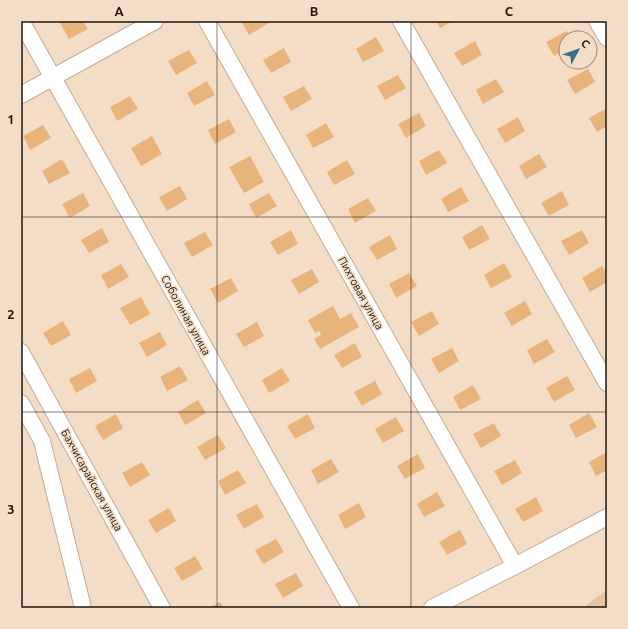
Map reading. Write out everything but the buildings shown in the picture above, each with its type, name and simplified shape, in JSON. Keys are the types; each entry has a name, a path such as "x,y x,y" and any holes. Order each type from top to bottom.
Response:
{"street":[{"name":"Соболиная улица","path":"21,21 351,608"},
{"path":"21,95 155,21"},
{"name":"Пихтовая улица","path":"208,21 515,566"},
{"path":"401,21 607,384"},
{"path":"597,21 607,38"},
{"name":"Бахчисарайская улица","path":"21,352 162,608"},
{"path":"21,404 42,441 83,608"},
{"path":"432,608 607,517"}],"shaded area":[{"path":"607,590 607,608 582,608"}]}
